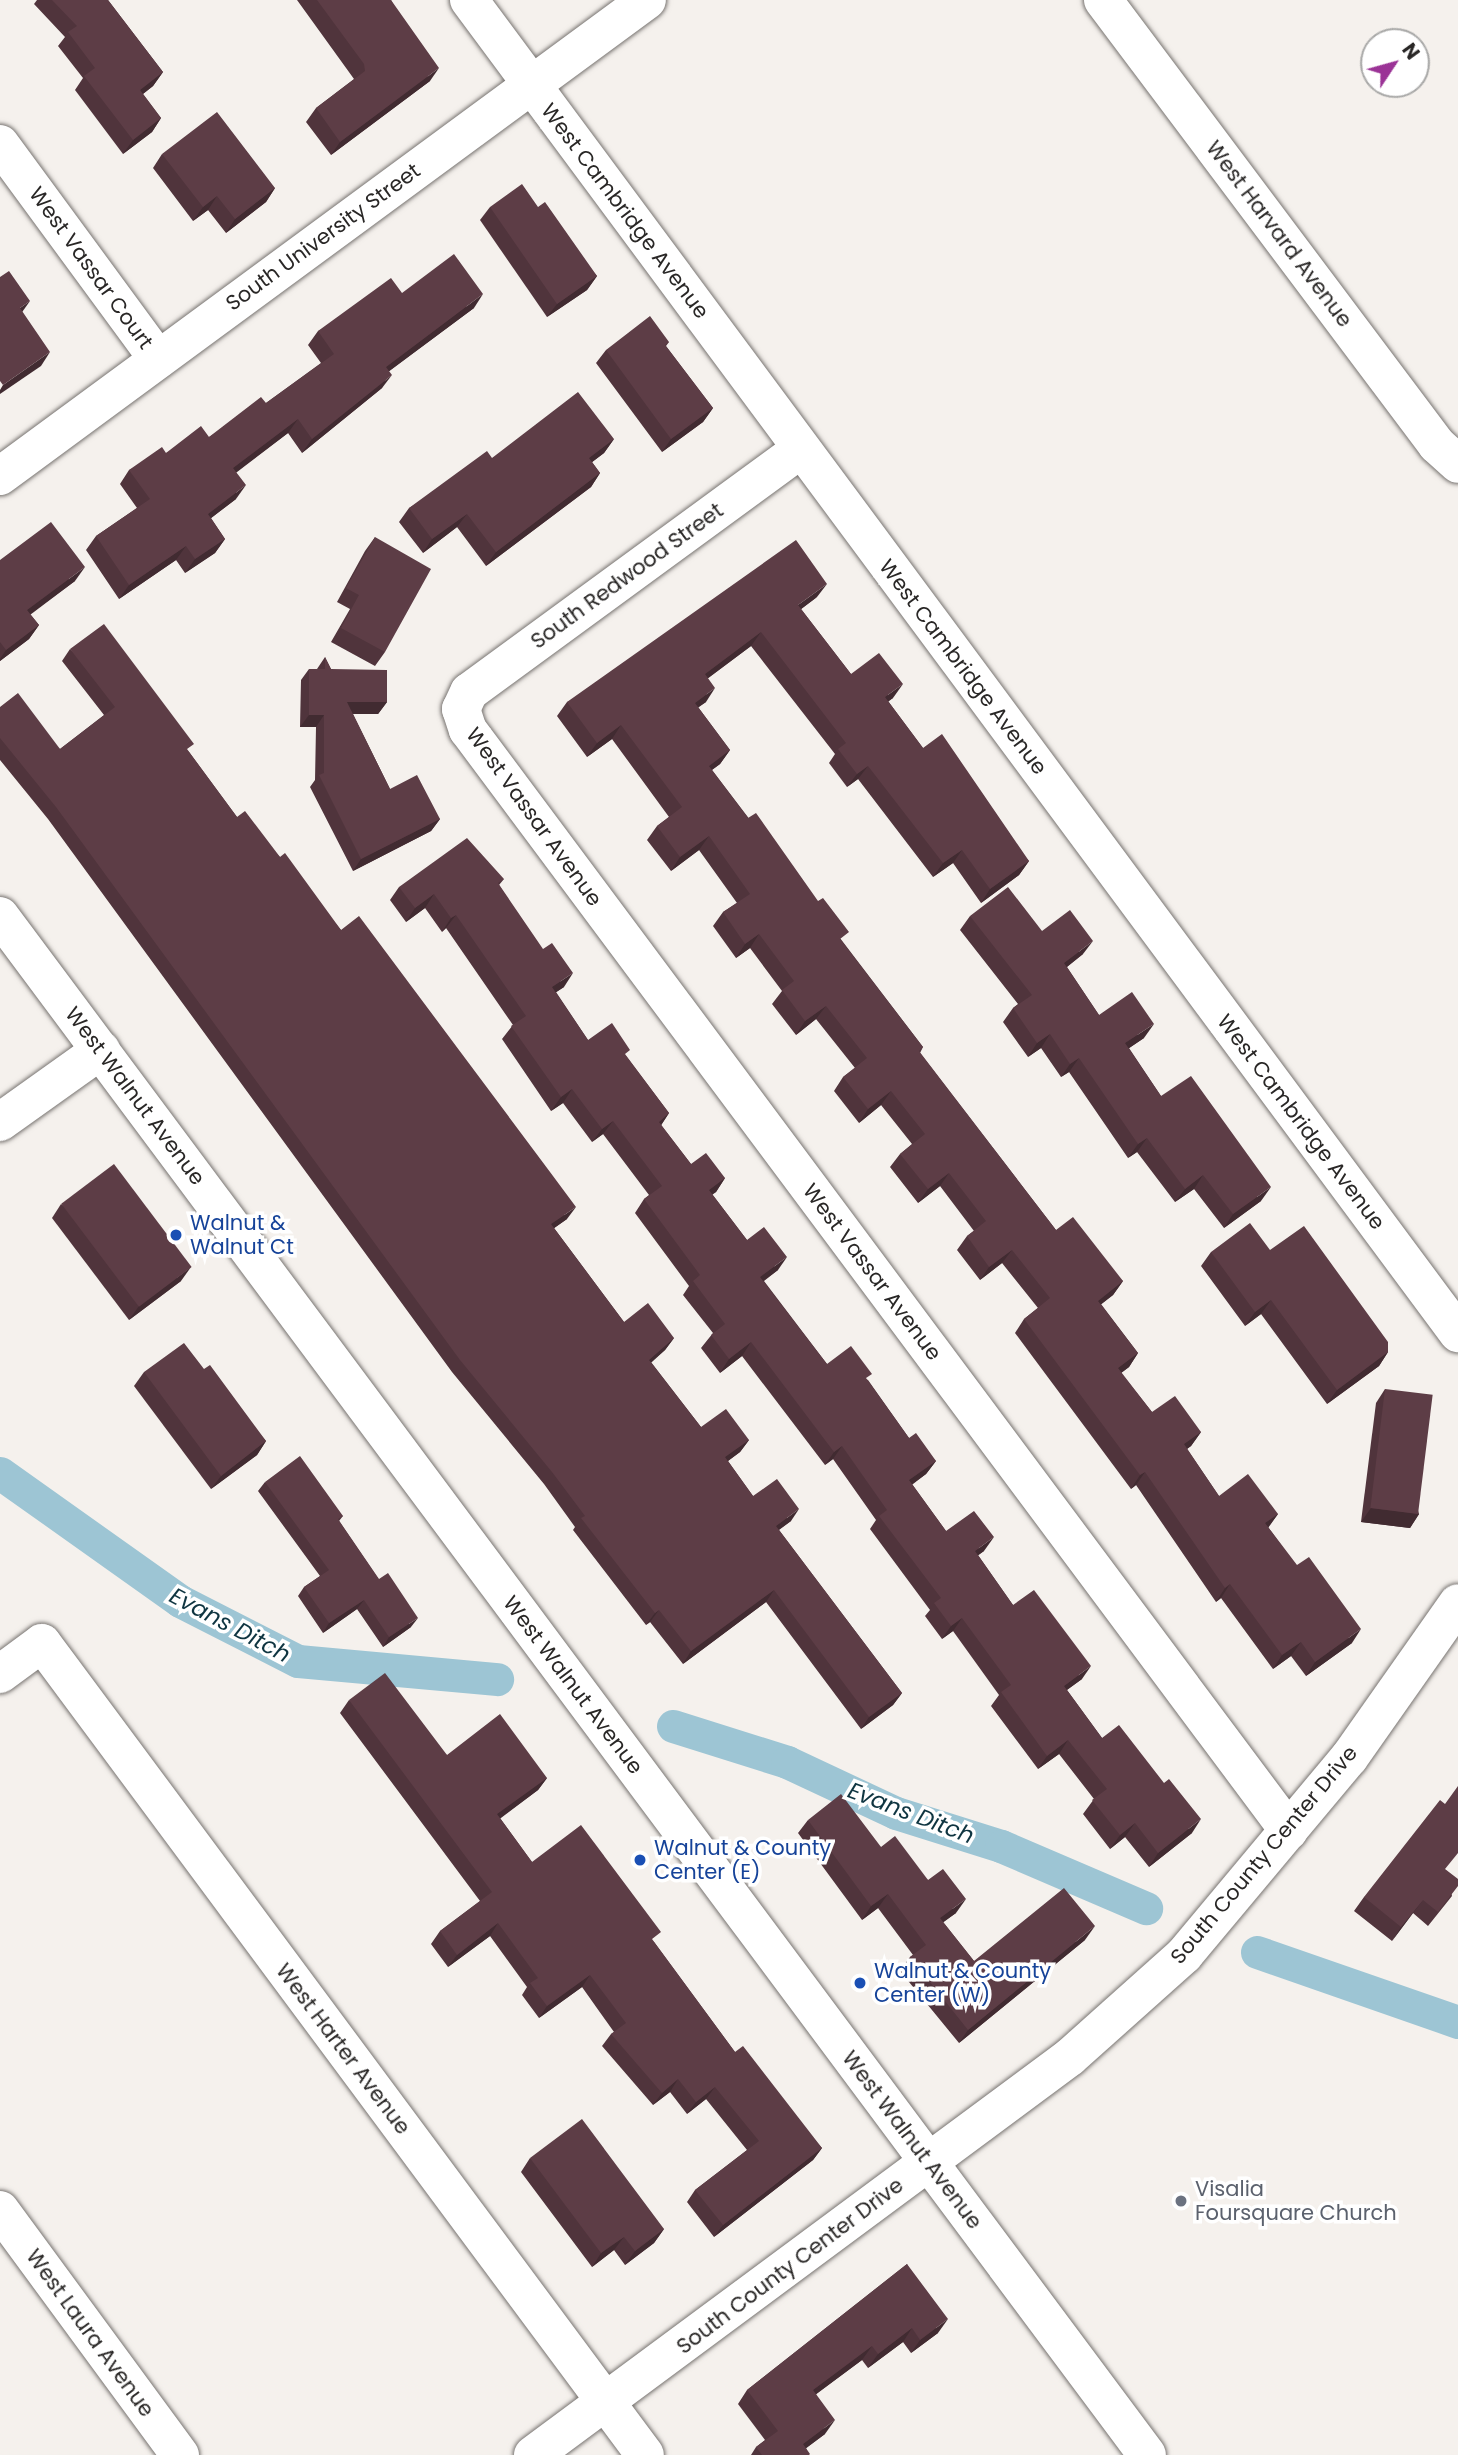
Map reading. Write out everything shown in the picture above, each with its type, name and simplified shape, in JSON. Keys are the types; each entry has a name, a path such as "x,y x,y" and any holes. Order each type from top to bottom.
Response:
{"street":[{"name":"West Cambridge Avenue","path":"469,0 1458,1333"},
{"name":"South University Street","path":"0,476 647,0"},
{"name":"West Harvard Avenue","path":"1103,0 1437,445 1458,464"},
{"name":"West Vassar Court","path":"0,144 158,359"},
{"name":"South Redwood Street","path":"461,709 469,692 801,449"},
{"name":"West Vassar Avenue","path":"461,709 476,741 1289,1831"},
{"name":"West Walnut Avenue","path":"0,916 1147,2455"},
{"path":"0,1122 101,1050"},
{"name":"South County Center Drive","path":"533,2455 1070,2057 1184,1955 1349,1758 1458,1603"},
{"name":"West Harter Avenue","path":"0,1674 42,1643 645,2455"},
{"name":"West Laura Avenue","path":"0,2210 180,2455"}],"building":[{"path":"52,0 108,0 163,72 140,90 161,118 133,140 84,76 95,68 68,32 77,26"},
{"path":"317,0 391,0 439,68 340,142 316,108 365,71 364,64"},
{"path":"217,112 275,188 235,219 217,196 203,207 162,154"},
{"path":"522,184 538,207 545,202 597,276 557,304 490,207"},
{"path":"454,254 483,294 386,367 392,375 312,439 298,419 233,468 246,485 208,514 225,539 195,559 186,546 129,585 96,536 150,499 129,470 162,447 166,453 201,426 209,437 261,397 266,403 334,354 318,331 391,278 402,293"},
{"path":"9,271 30,301 20,308 50,352 3,385 0,381 0,277"},
{"path":"650,316 669,342 665,345 713,408 671,439 606,350"},
{"path":"578,392 614,439 589,458 600,473 496,552 467,514 432,539 409,508 487,451 492,458"},
{"path":"51,522 85,567 27,610 39,625 6,650 0,642 0,560"},
{"path":"375,537 431,569 385,652 341,628 359,595 346,588"},
{"path":"796,540 827,584 798,605 851,674 879,653 903,684 885,697 923,748 942,734 1029,861 990,889 962,850 943,863 868,766 857,774 838,749 846,743 761,632 705,674 715,688 695,703 730,750 709,766 748,818 756,813 818,901 823,898 849,932 840,939 923,1047 919,1051 1056,1230 1073,1217 1123,1281 1098,1301 1138,1353 1118,1368 1152,1412 1175,1396 1201,1432 1184,1444 1219,1496 1248,1474 1278,1514 1265,1523 1297,1565 1309,1557 1361,1629 1315,1662 1301,1642 1282,1655 1230,1584 1225,1588 1145,1472 1140,1475 1024,1319 1050,1298 1012,1250 989,1267 967,1236 986,1221 949,1173 928,1189 900,1154 925,1134 891,1091 868,1109 843,1077 867,1058 826,1006 805,1021 782,990 794,981 759,934 745,944 723,912 750,894 709,836 680,857 657,826 682,807 621,725 597,743 567,702"},
{"path":"104,624 194,744 187,749 237,817 245,811 280,857 285,853 341,930 359,916 553,1176 576,1207 551,1224 624,1322 648,1303 674,1338 649,1360 701,1427 726,1409 749,1440 725,1457 753,1496 777,1479 799,1509 776,1526 902,1693 869,1717 774,1590 691,1651 659,1610 655,1613 581,1518 585,1516 552,1472 460,1360 56,807 0,738 0,707 18,693 60,749 115,707 70,649"},
{"path":"325,657 331,669 387,670 387,702 347,702 390,789 417,775 440,819 361,859 319,775 324,773 324,715 309,715 309,669 325,669"},
{"path":"467,838 504,879 498,883 543,949 552,943 573,973 552,987 588,1040 612,1023 630,1050 625,1054 669,1113 659,1122 691,1164 706,1153 725,1178 709,1190 747,1240 764,1227 787,1257 760,1277 827,1364 851,1346 872,1374 866,1378 909,1438 916,1433 936,1461 909,1480 946,1531 974,1511 994,1537 975,1551 1013,1605 1034,1590 1091,1666 1064,1686 1102,1738 1119,1725 1164,1783 1169,1779 1201,1819 1158,1853 1135,1823 1120,1835 1092,1800 1107,1789 1068,1740 1047,1756 1001,1692 1011,1685 962,1618 951,1626 934,1603 941,1598 879,1516 887,1510 842,1446 834,1452 751,1342 729,1359 711,1335 725,1324 693,1281 700,1275 644,1199 662,1186 613,1121 602,1129 572,1089 561,1097 511,1026 526,1016 456,915 451,918 434,894 415,908 399,887"},
{"path":"1008,887 1042,931 1070,910 1093,941 1064,963 1099,1015 1132,992 1154,1024 1125,1043 1161,1096 1191,1076 1271,1187 1233,1214 1203,1175 1185,1189 1147,1138 1138,1144 1079,1058 1070,1064 1050,1034 1037,1043 1013,1008 1032,995 970,916"},
{"path":"114,1164 192,1267 139,1307 61,1204"},
{"path":"1250,1223 1270,1250 1304,1226 1388,1342 1388,1352 1337,1390 1271,1300 1255,1312 1211,1252"},
{"path":"184,1343 204,1369 210,1365 266,1441 221,1476 144,1372"},
{"path":"1385,1389 1433,1395 1418,1514 1370,1508"},
{"path":"300,1456 343,1516 338,1519 379,1579 388,1573 418,1618 389,1637 364,1600 329,1623 304,1587 329,1570 265,1482"},
{"path":"385,1673 447,1755 500,1714 547,1778 497,1814 532,1862 581,1825 661,1932 652,1939 735,2052 743,2046 822,2148 723,2225 695,2190 759,2141 715,2087 696,2102 678,2079 662,2093 611,2034 626,2023 590,1975 547,2006 530,1983 538,1978 498,1923 457,1955 440,1931 492,1892 349,1700"},
{"path":"1458,1786 1458,1853 1445,1869 1458,1879 1458,1886 1438,1912 1423,1900 1401,1927 1364,1897 1440,1800 1445,1804"},
{"path":"841,1794 881,1847 895,1836 928,1880 943,1869 966,1899 940,1918 974,1961 1064,1888 1095,1926 968,2030 910,1957 926,1945 888,1894 871,1906 808,1820"},
{"path":"582,2119 664,2229 635,2251 624,2237 601,2253 530,2158"},
{"path":"907,2264 948,2319 920,2340 912,2328 878,2354 872,2346 813,2390 835,2420 803,2444 809,2455 762,2455 756,2447 778,2431 747,2390"}],"waterway":[{"name":"Evans Ditch","path":"0,1473 180,1601 298,1661 497,1679"},
{"name":"Evans Ditch","path":"673,1726 787,1762 896,1813 1001,1846 1146,1908"},
{"name":"Evans Ditch","path":"1257,1952 1458,2022"}],"place":[{"name":"Walnut & Walnut Ct","path":"176,1235"},
{"name":"Walnut & County Center (E)","path":"640,1860"},
{"name":"Walnut & County Center (W)","path":"860,1983"},
{"name":"Visalia Foursquare Church","path":"1181,2201"}]}
